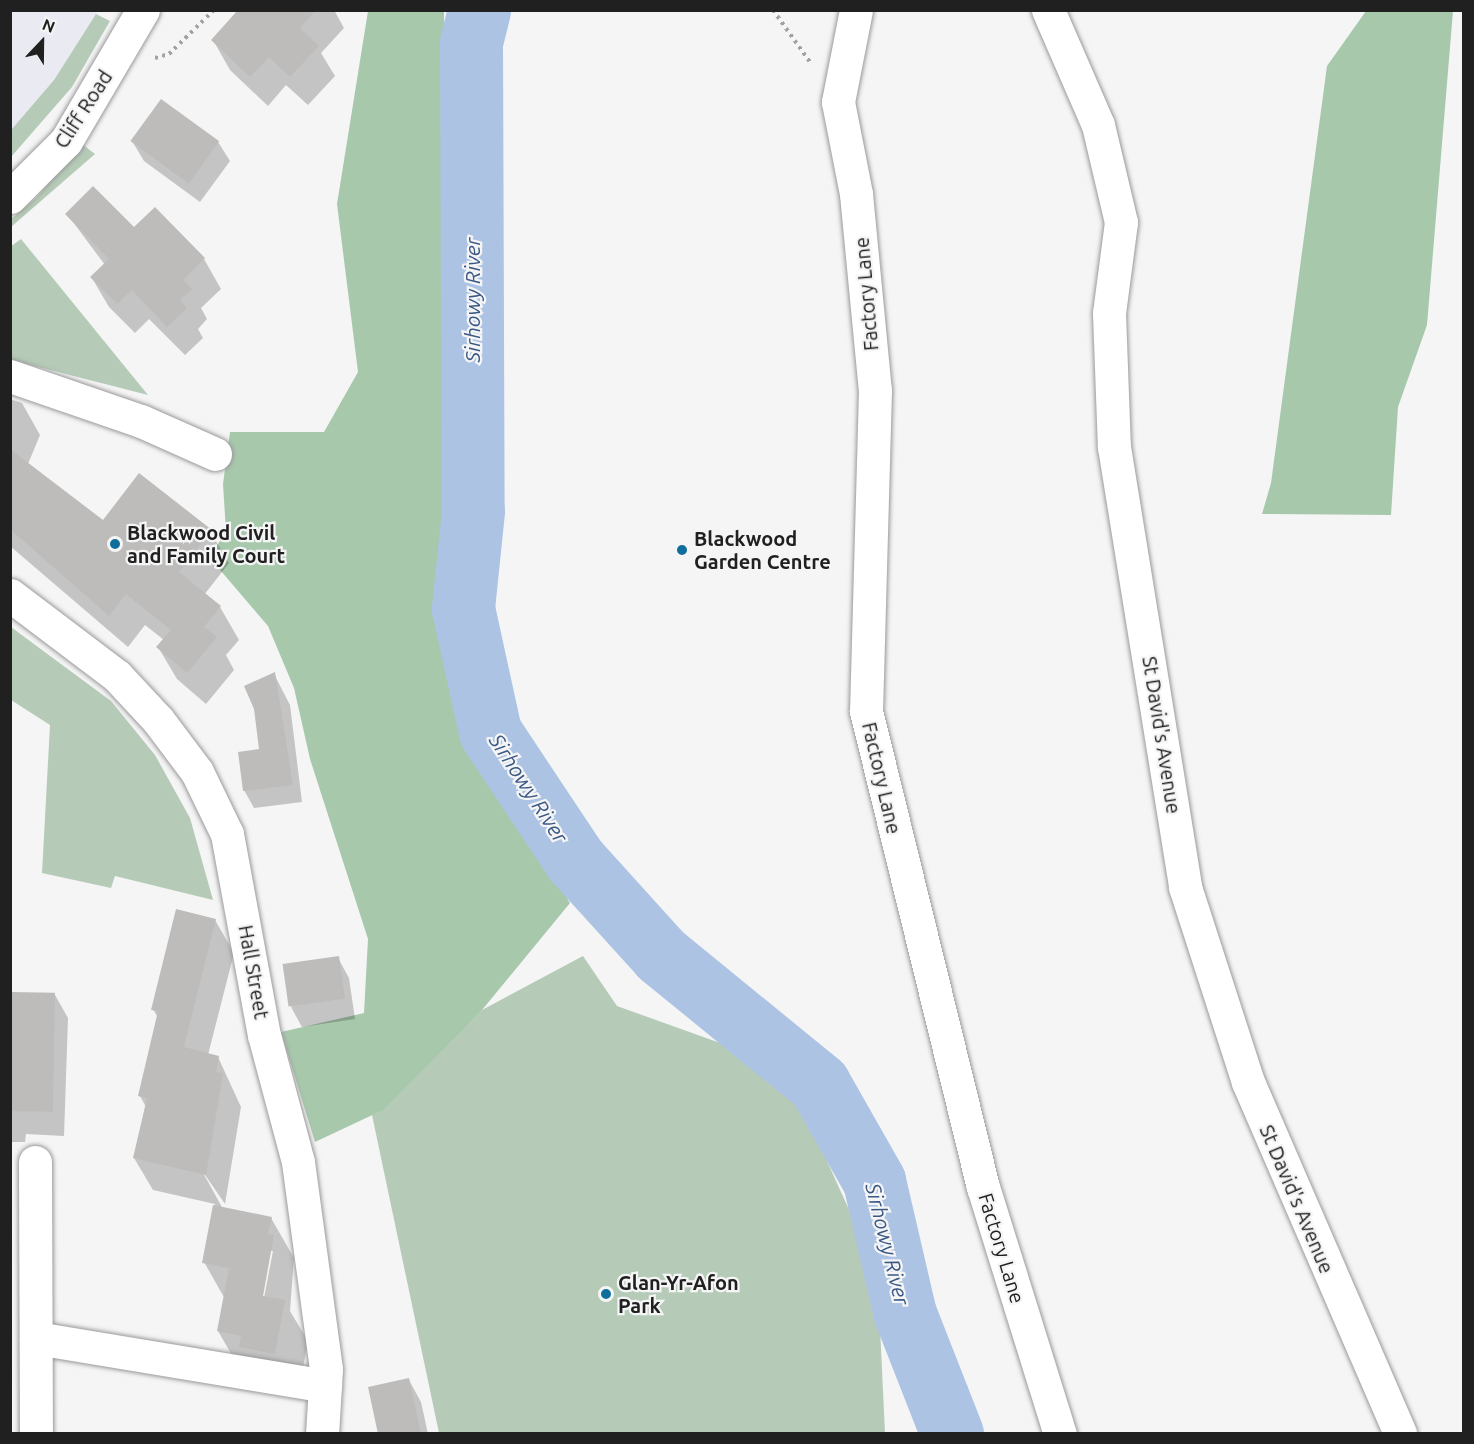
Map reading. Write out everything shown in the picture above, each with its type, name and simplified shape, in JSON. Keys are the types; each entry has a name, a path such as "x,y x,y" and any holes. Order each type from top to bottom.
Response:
{"street":[{"name":"Cliff Road","path":"10,197 66,141 142,10"},
{"path":"838,102 856,10"},
{"name":"St David's Avenue","path":"1048,10 1098,125 1121,222 1109,312 1113,447 1185,887 1252,1093 1400,1434"},
{"name":"Factory Lane","path":"838,102 856,194 875,390 866,711 983,1187 1060,1434"},
{"path":"10,376 141,422 215,454"},
{"name":"Hall Street","path":"10,596 117,676 158,720 197,772 226,834 264,1035 298,1162 325,1386 321,1434"},
{"path":"35,1162 36,1434"},
{"path":"36,1338 325,1386"}],"path":[{"path":"155,58 169,54 214,10"},
{"path":"773,10 838,102"}],"shaded area":[{"path":"11,11 98,11 54,80 11,130"}],"green space":[{"path":"368,11 444,11 444,585 466,726 570,903 482,1010 383,1110 315,1142 281,1032 364,1013 368,939 310,759 294,688 268,626 209,557 226,532 223,484 230,432 324,432 358,372 337,204"},
{"path":"1366,11 1453,11 1427,325 1398,407 1391,515 1262,514 1271,483 1327,66"},
{"path":"96,14 110,21 72,87 11,157 11,130 54,80"},
{"path":"82,144 95,154 11,227 11,219 36,198"},
{"path":"21,239 148,395 11,360 10,247"},
{"path":"11,627 111,701 155,755 190,818 213,900 115,876 111,888 42,873 50,725 11,700"},
{"path":"583,956 617,1006 784,1066 855,1223 879,1306 885,1433 439,1433 372,1115 482,1010"}],"building":[{"path":"238,10 316,10 300,28 319,46 290,77 269,57 250,77 211,40"},
{"path":"161,99 219,141 189,183 130,141"},
{"path":"93,186 134,227 155,207 205,258 183,280 192,289 180,300 187,308 167,327 132,290 117,304 90,277 109,259 65,214"},
{"name":"Blackwood Civil and Family Court","path":"10,449 103,520 139,473 212,530 179,572 221,606 204,627 217,637 187,673 156,647 171,630 126,594 109,616 10,529"},
{"path":"275,672 293,785 243,791 238,752 259,749 254,709 244,686"},
{"path":"176,909 216,919 184,1047 219,1056 216,1072 223,1073 206,1175 133,1158 147,1098 138,1096 158,1011 151,1010"},
{"path":"339,956 345,999 289,1007 283,964"},
{"path":"10,992 55,993 53,1112 10,1111"},
{"path":"213,1205 272,1217 268,1234 274,1235 263,1296 285,1300 275,1354 239,1347 241,1336 217,1331 229,1268 202,1263"},
{"path":"409,1378 421,1434 378,1434 368,1387"}],"waterway":[{"name":"Sirhowy River","path":"479,10 471,42 473,511 463,608 490,732 575,860 661,955 819,1084 874,1181 905,1314 952,1434"}],"place":[{"name":"Blackwood Civil and Family Court","path":"115,544"},
{"name":"Blackwood Garden Centre","path":"682,550"},
{"name":"Glan-Yr-Afon Park","path":"606,1294"}]}
